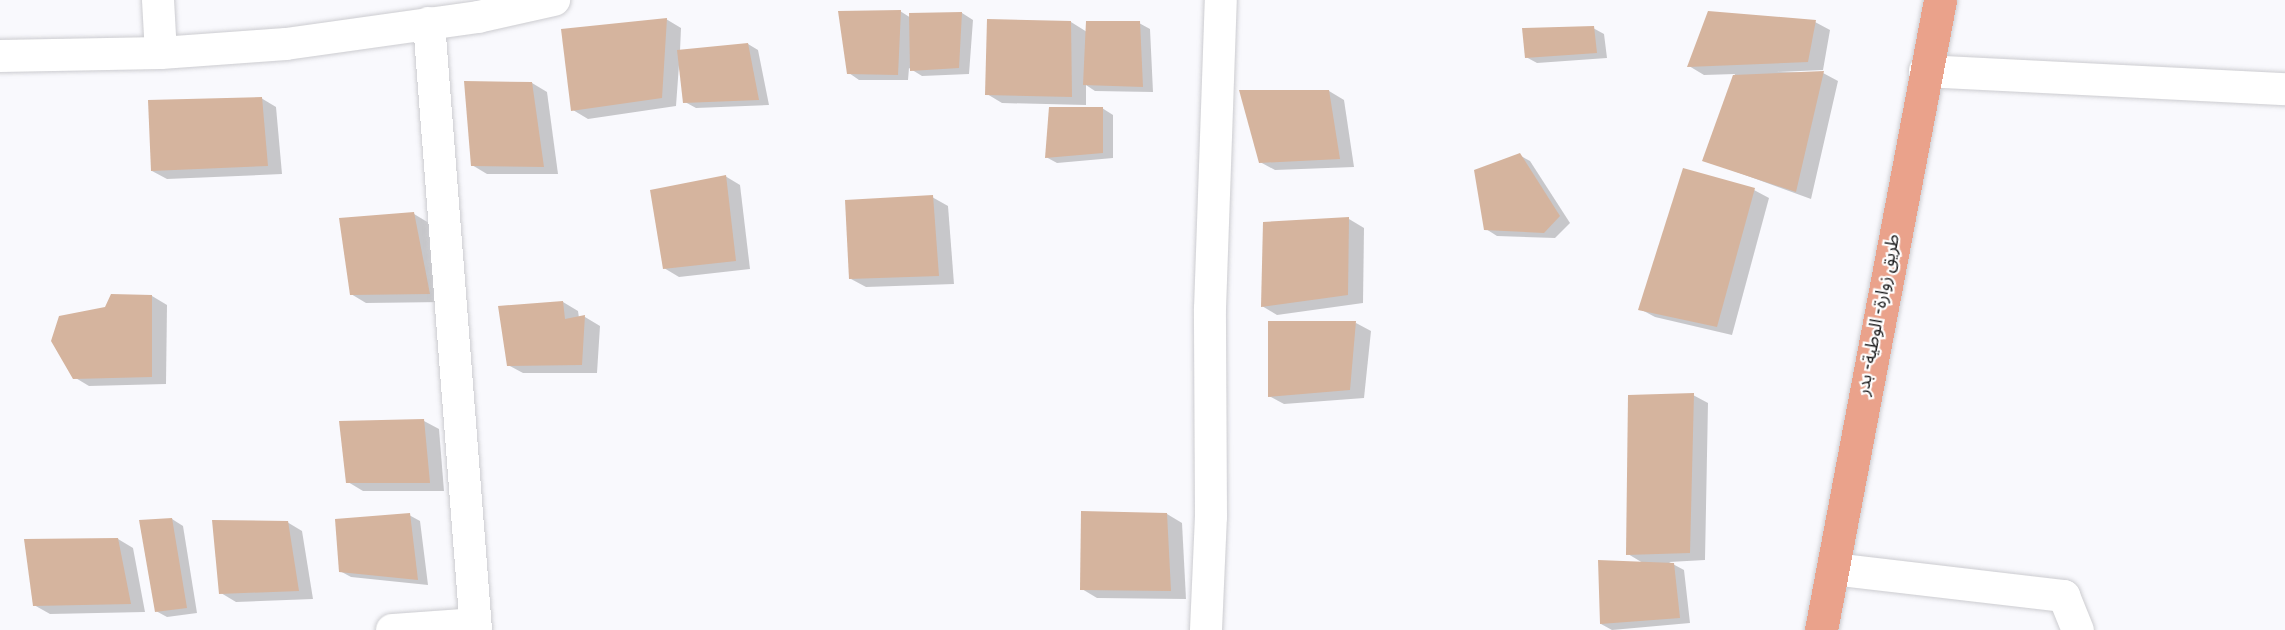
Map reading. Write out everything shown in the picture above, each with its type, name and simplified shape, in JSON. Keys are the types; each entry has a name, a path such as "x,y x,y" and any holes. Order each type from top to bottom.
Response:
{"highway":[{"name":"طريق زوارة- الوطية- بدر","path":"1821,630 1940,0"}],"street":[{"path":"158,0 161,53"},
{"path":"0,57 161,53 286,44 429,23 478,9 554,0"},
{"path":"1206,630 1211,516 1210,275 1221,0"},
{"path":"392,630 476,627 429,23"},
{"path":"1925,71 2285,89"},
{"path":"1833,570 2064,596 2078,630"}],"building":[{"path":"901,10 898,75 847,74 838,11"},
{"path":"1708,11 1816,20 1808,62 1687,67"},
{"path":"962,12 959,68 910,71 909,13"},
{"path":"667,18 662,98 571,111 561,29"},
{"path":"987,19 1071,21 1072,97 985,95"},
{"path":"1086,21 1140,21 1143,87 1083,85"},
{"path":"1594,26 1597,53 1525,58 1522,28"},
{"path":"748,43 759,100 683,103 677,50"},
{"path":"1824,71 1796,192 1702,161 1733,75"},
{"path":"464,81 532,82 544,167 471,166"},
{"path":"1239,90 1329,90 1340,159 1259,163"},
{"path":"262,97 268,166 151,171 148,100"},
{"path":"1049,107 1103,107 1103,153 1045,158"},
{"path":"1520,153 1560,216 1544,233 1484,230 1474,170"},
{"path":"1683,168 1755,188 1717,327 1638,310"},
{"path":"726,175 736,261 663,269 650,190"},
{"path":"933,195 939,276 849,279 845,200"},
{"path":"414,212 430,294 350,295 339,218"},
{"path":"1349,217 1348,295 1261,307 1263,222"},
{"path":"111,294 152,295 152,377 73,379 51,341 59,316 105,307"},
{"path":"563,301 565,319 585,315 582,365 507,366 498,306"},
{"path":"1268,321 1356,321 1350,390 1268,397"},
{"path":"1694,393 1690,553 1626,555 1628,395"},
{"path":"424,419 430,483 346,483 339,421"},
{"path":"1081,511 1167,513 1171,591 1080,590"},
{"path":"410,513 418,580 339,572 335,519"},
{"path":"172,518 187,608 155,612 139,520"},
{"path":"212,520 288,521 299,591 219,594"},
{"path":"118,538 131,604 33,606 24,539"},
{"path":"1598,560 1674,563 1680,618 1600,624"}]}
